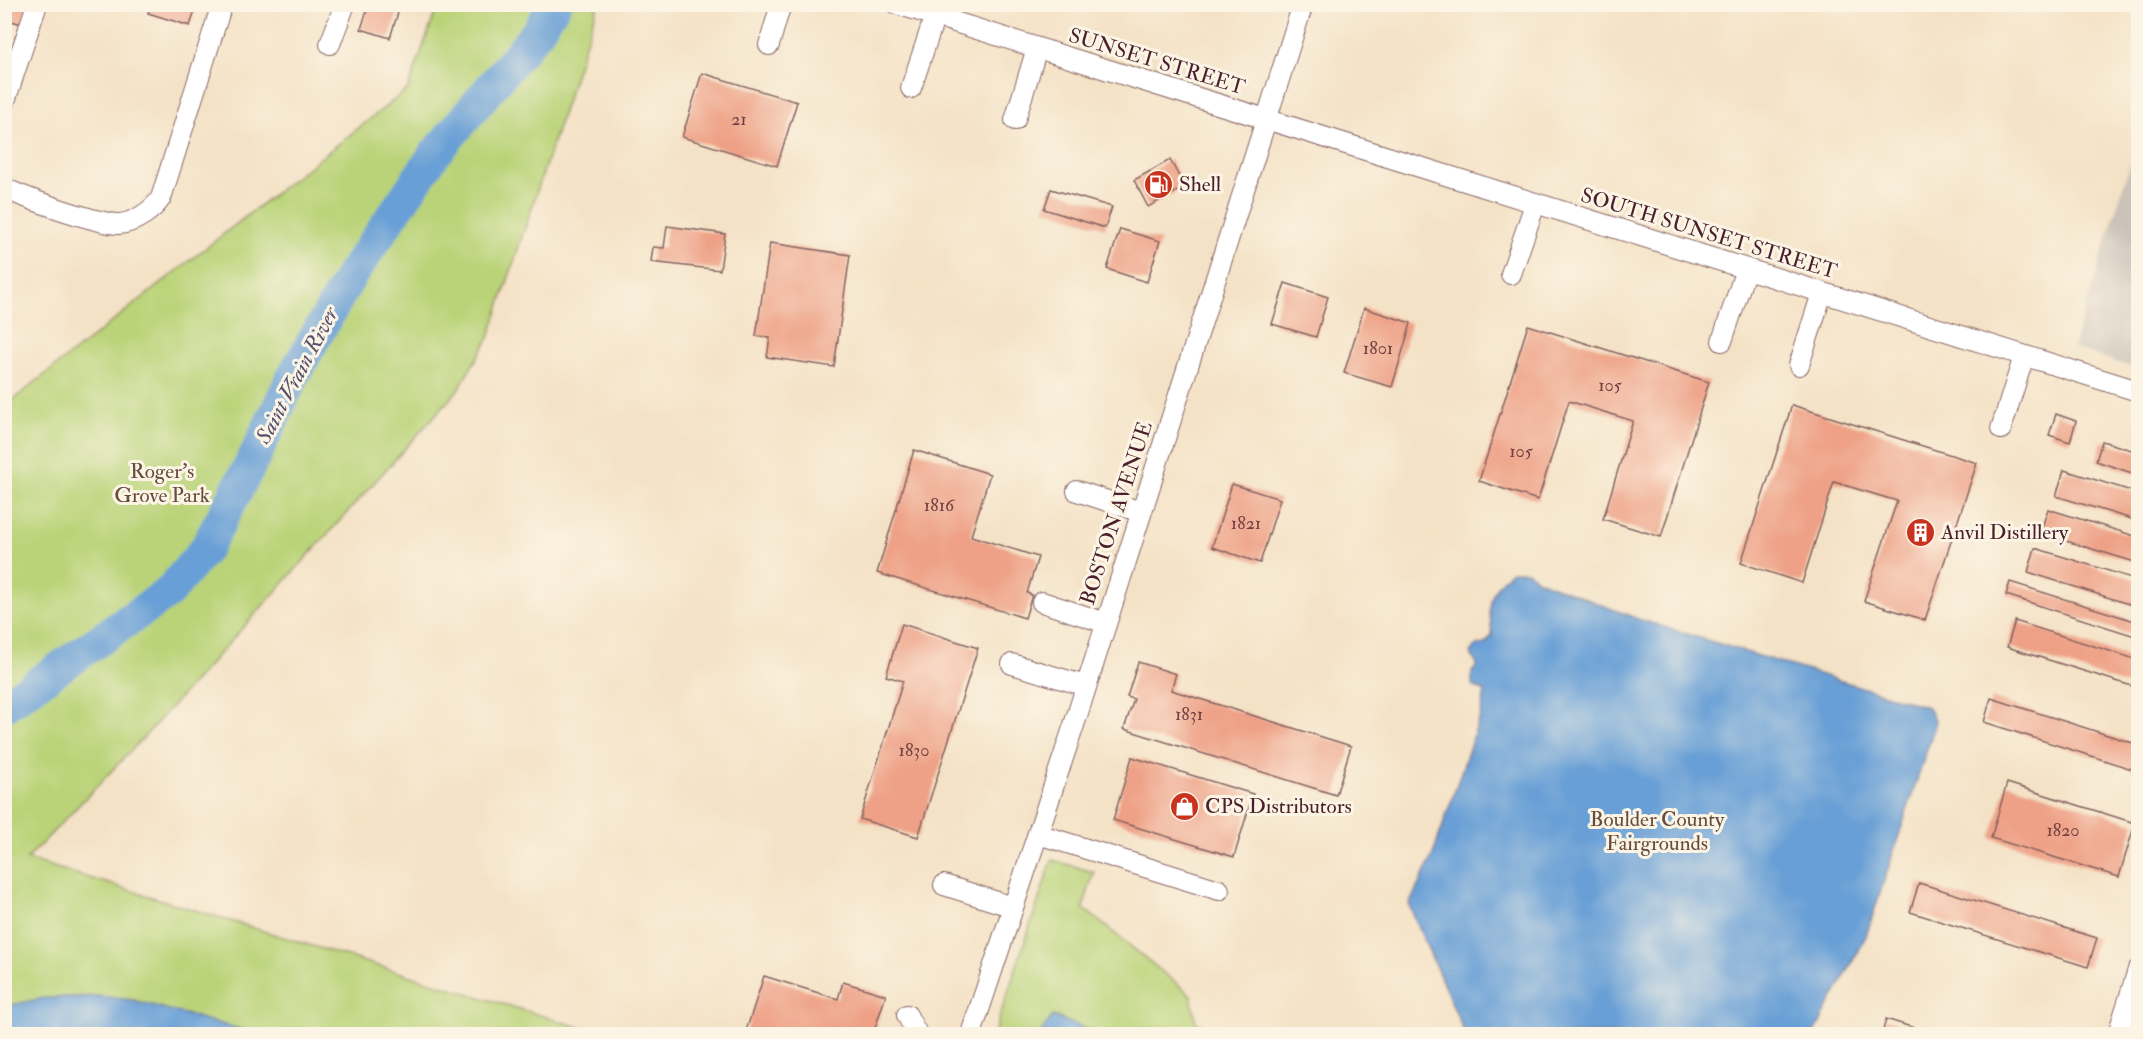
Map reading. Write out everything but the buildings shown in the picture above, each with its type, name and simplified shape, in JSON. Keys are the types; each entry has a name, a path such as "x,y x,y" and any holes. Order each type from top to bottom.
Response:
{"street":[{"path":"4,104 37,4"},
{"path":"4,188 67,211 117,224 130,222 155,206 161,198 222,4"},
{"path":"330,44 345,4"},
{"path":"769,45 781,4"},
{"name":"SUNSET STREET","path":"897,4 1265,120"},
{"name":"BOSTON AVENUE","path":"971,1035 1086,686 1303,4"},
{"path":"911,88 935,16"},
{"path":"1015,120 1038,48"},
{"name":"SOUTH SUNSET STREET","path":"1265,120 2139,391"},
{"path":"1511,274 1535,204"},
{"path":"1722,341 1746,269"},
{"path":"1799,365 1822,293"},
{"path":"2001,429 2024,356"},
{"path":"1077,491 1141,512"},
{"path":"1042,602 1106,623"},
{"path":"1012,664 1086,686"},
{"path":"1038,834 1218,890"},
{"path":"944,885 1013,907"},
{"path":"2118,1035 2139,970"},
{"path":"907,1015 917,1035"}],"shaded area":[{"path":"2138,139 2138,369 2073,348"}],"green space":[{"name":"Roger's Grove Park","path":"438,5 598,5 489,338 457,391 145,736 27,859 602,1034 5,1034 5,406 408,89"},
{"path":"1052,860 1094,872 1083,908 1191,995 1196,1023 1236,1034 994,1034"}],"water":[{"name":"Boulder County Fairgrounds","path":"1512,571 1528,571 1538,580 1638,619 1927,707 1936,722 1866,936 1814,1034 1465,1034 1409,905 1432,857 1480,717 1485,692 1472,685 1472,672 1478,665 1470,653 1475,646 1485,644 1492,636 1490,608 1493,593"},
{"path":"99,996 133,1000 258,1034 5,1034 5,1006 44,998"},
{"path":"1053,1016 1099,1034 1039,1034"}],"waterway":[{"name":"Saint Vrain River","path":"4,706 169,592 206,548 255,456 294,374 350,277 434,155 537,32 555,4"}],"place":[{"name":"Shell","path":"1158,184"},
{"name":"Anvil Distillery","path":"1920,532"},
{"name":"CPS Distributors","path":"1184,806"}]}
